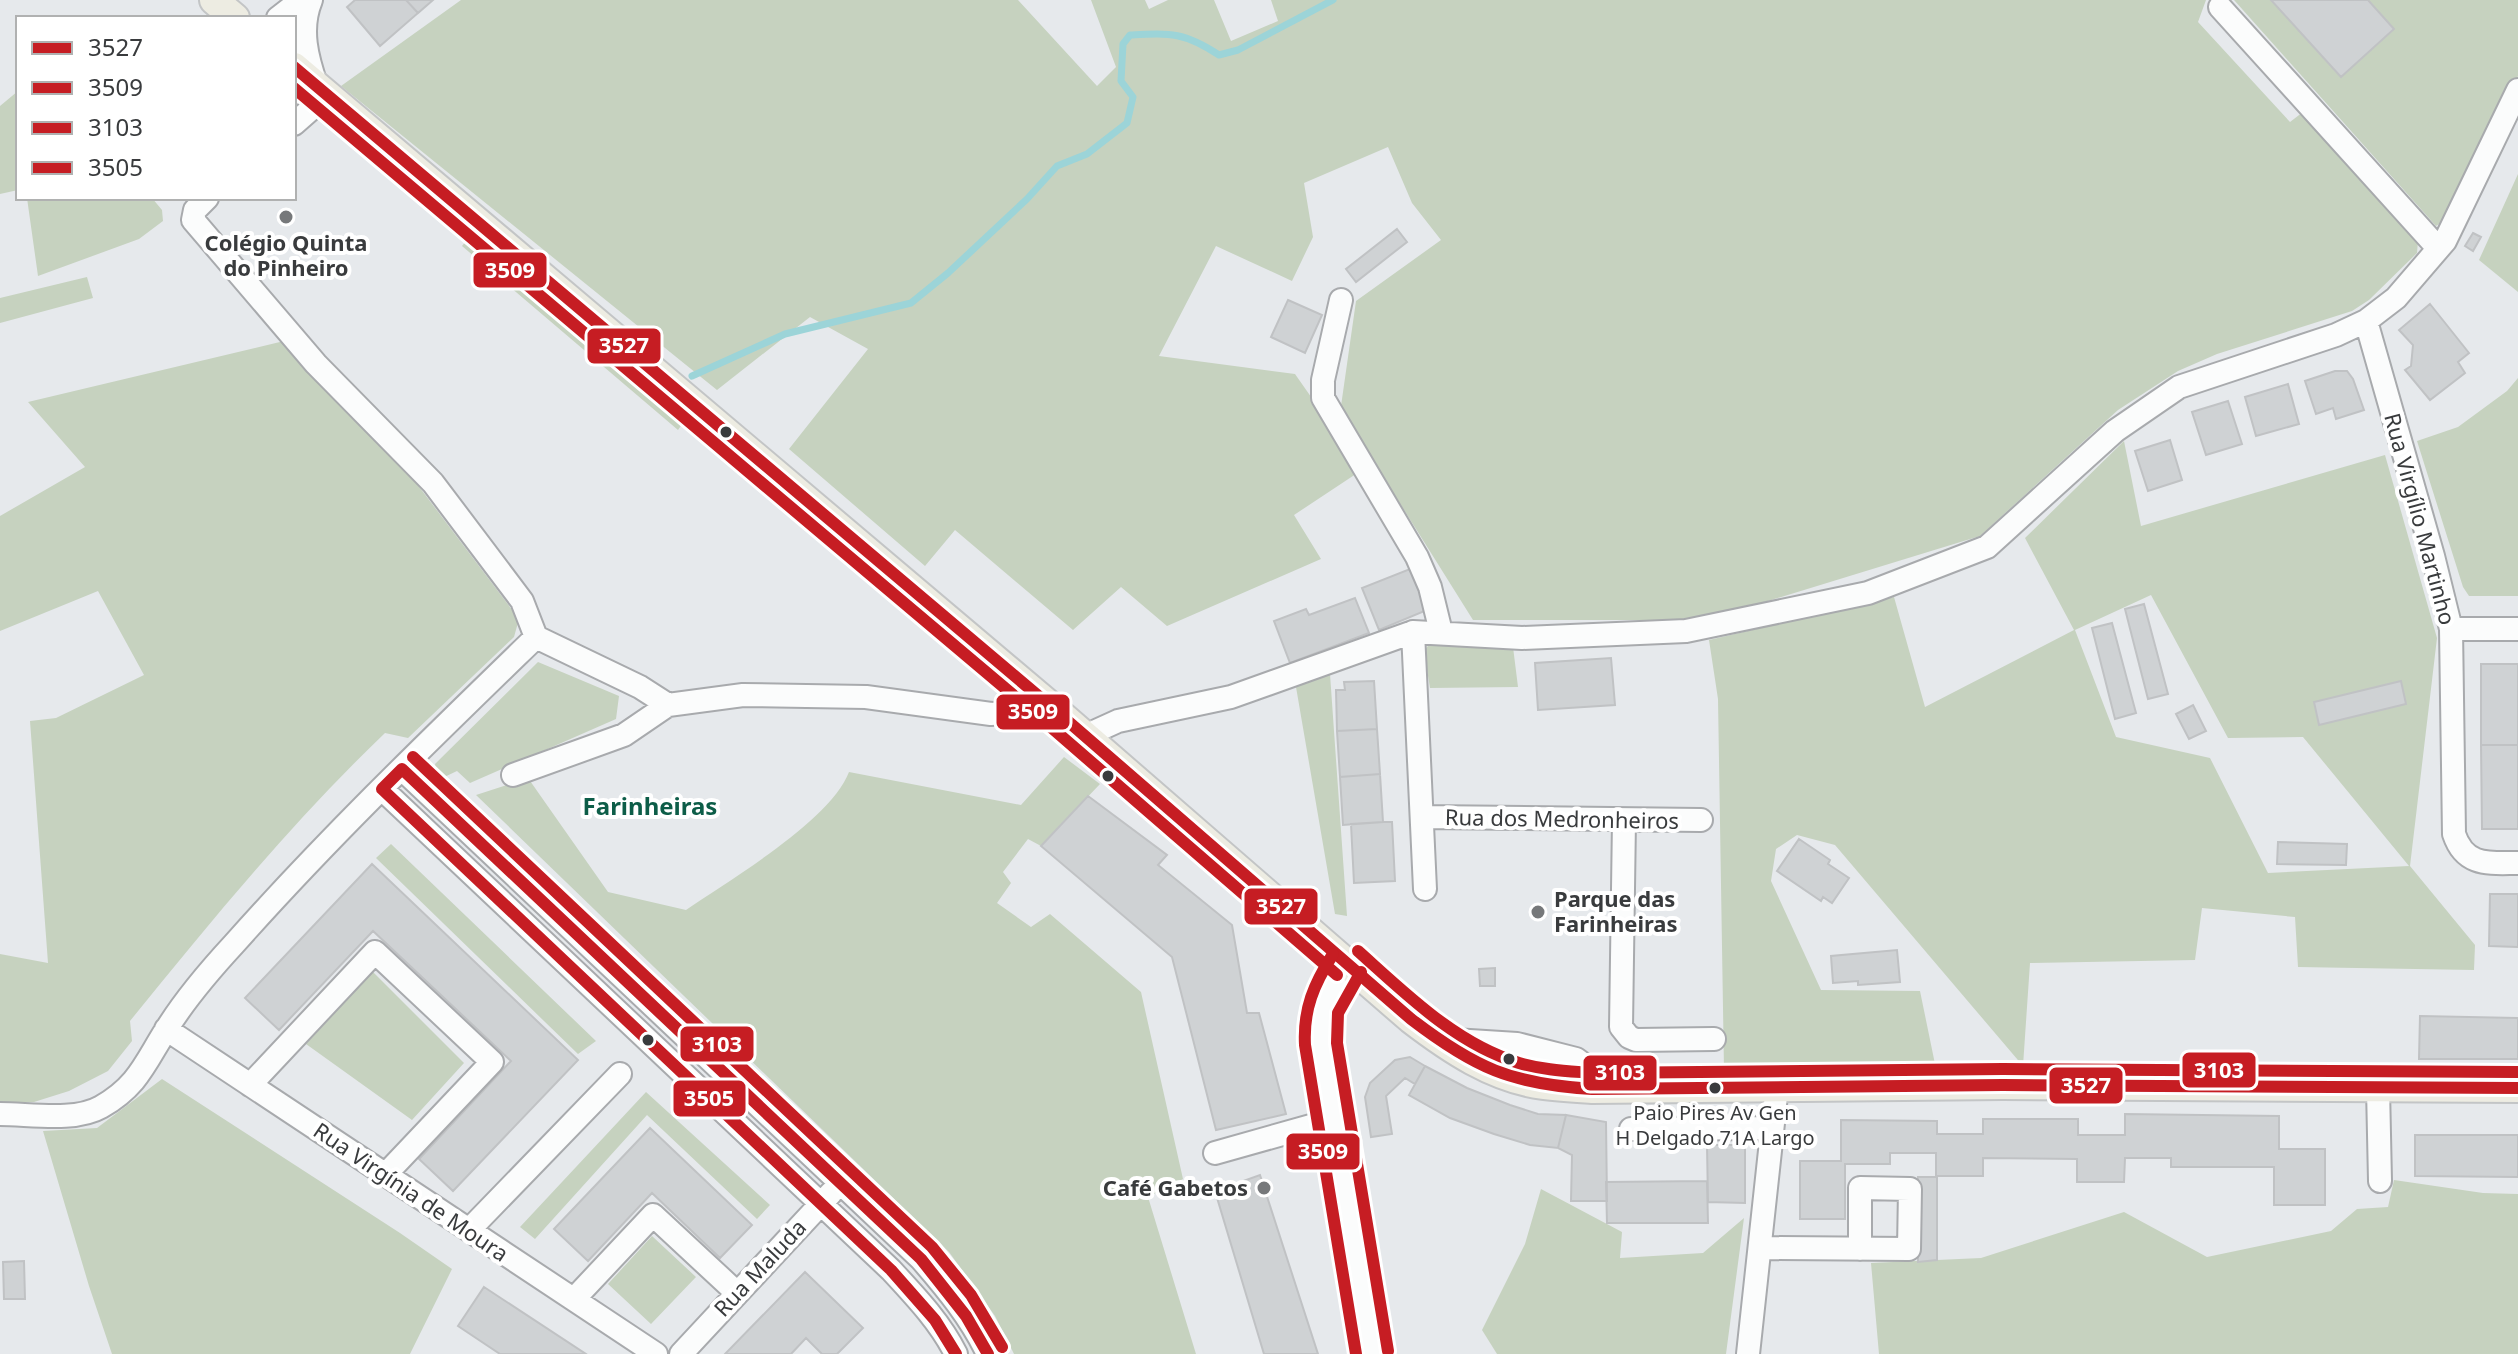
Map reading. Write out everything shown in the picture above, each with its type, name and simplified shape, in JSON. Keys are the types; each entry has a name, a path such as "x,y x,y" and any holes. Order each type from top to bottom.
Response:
{"main road":[{"path":"214,0 233,16"},
{"path":"296,69 1055,710 1347,963 1453,1051 1495,1072 1541,1085 1617,1089 1777,1086 2518,1088"}],"street":[{"path":"281,16 301,0"},
{"path":"296,122 322,91 306,55 305,15 311,0"},
{"path":"2220,7 2438,248"},
{"path":"1085,736 1118,721 1231,697 1413,632 1522,638 1686,631 1868,593 1987,547 2115,431 2179,387 2336,335 2366,321 2396,298 2445,241 2518,90"},
{"path":"205,200 195,210 193,220 201,232 220,250 316,364 433,483 522,601 536,637 640,687 668,705"},
{"path":"1341,300 1323,380 1323,398 1417,557 1430,587 1441,632"},
{"name":"Rua Virgílio Martinho","path":"2366,321 2451,629 2454,834 2459,848 2473,859 2489,863 2518,863"},
{"path":"2451,629 2518,629"},
{"path":"1413,632 1425,889"},
{"path":"0,1114 61,1117 86,1114 121,1094 142,1073 166,1029 233,945 382,789 536,637"},
{"path":"513,775 624,735 668,705 759,695 866,697 991,714 1055,710"},
{"path":"402,769 921,1259 951,1293 988,1354"},
{"path":"382,789 917,1297 956,1354"},
{"name":"Rua dos Medronheiros","path":"1422,817 1701,820"},
{"path":"1624,820 1621,1027 1636,1040 1714,1039"},
{"path":"250,1085 375,952 492,1062 385,1175"},
{"path":"1347,963 1327,994 1318,1023 1372,1354"},
{"name":"Rua Virgínia de Moura","path":"166,1029 656,1354"},
{"path":"469,1230 620,1074"},
{"path":"1748,1354 1777,1086"},
{"path":"2378,1088 2380,1181"},
{"path":"1215,1153 1332,1120"},
{"path":"1631,1129 1772,1128"},
{"name":"Rua Maluda","path":"681,1354 841,1183"},
{"path":"574,1299 653,1215 737,1293"},
{"path":"1761,1248 1860,1249"}],"green space":[{"path":"461,0 1018,0 1097,86 1116,67 1091,0 1145,0 1149,9 1168,0 1214,0 1231,41 1278,21 1271,0 2206,0 2198,22 2290,122 2303,112 2418,241 2417,253 2369,300 2352,311 2217,354 2178,371 2118,410 1980,536 1706,620 1473,620 1374,462 1294,515 1321,559 1167,626 1121,587 1073,630 955,530 925,566 789,449 868,349 810,317 717,390 341,86","holes":["1388,147 1412,203 1441,240 1356,301 1340,413 1323,414 1295,374 1159,356 1216,246 1292,281 1313,237 1304,183"]},
{"path":"2234,0 2518,0 2518,76 2444,221 2436,226"},
{"path":"16,93 16,190 0,194 0,106"},
{"path":"2518,174 2518,292 2479,260"},
{"path":"27,200 154,200 162,210 163,221 139,239 38,276"},
{"path":"470,236 687,417 678,430 462,246"},
{"path":"87,277 93,298 0,323 0,298"},
{"path":"284,341 417,484 519,619 514,637 408,738 385,733 317,801 222,909 130,1021 132,1041 108,1071 69,1091 34,1102 0,1103 0,954 48,963 30,721 56,718 144,675 98,591 0,631 0,516 85,467 28,402"},
{"path":"2518,378 2518,596 2469,596 2463,587 2417,441 2458,427 2507,391"},
{"path":"2124,441 2141,526 2385,455 2437,638 2410,866 2475,945 2474,970 2298,967 2295,917 2202,908 2195,960 2030,963 2023,1066 1835,845 1797,835 1776,849 1771,881 1821,990 1920,991 1935,1064 1724,1070 1718,699 1709,640 1894,597 1925,707 2074,630 2025,538","holes":["2151,595 2228,738 2303,737 2409,866 2268,873 2210,758 2116,737 2075,630"]},
{"path":"1431,642 1513,647 1518,687 1430,688 1424,651"},
{"path":"538,662 619,696 616,719 470,783 457,771 438,780 435,764"},
{"path":"1330,674 1347,916 1335,914 1296,687"},
{"path":"1064,757 1100,784 1041,846 1028,839 1003,872 1011,883 997,903 1031,927 1050,914 1141,992 1183,1179 1148,1197 1196,1354 1014,1354 995,1316 949,1252 476,795 528,778 608,892 686,910 801,829 838,791 849,772 1021,805"},
{"path":"391,844 596,1041 578,1054 376,858"},
{"path":"373,972 464,1063 412,1120 306,1044"},
{"path":"162,1079 452,1269 410,1354 112,1354 43,1131 97,1128"},
{"path":"646,1092 770,1205 757,1219 647,1115 535,1239 520,1227"},
{"path":"2394,1180 2483,1193 2518,1194 2518,1354 1879,1354 1871,1263 1981,1258 2124,1212 2207,1257 2331,1231 2357,1209 2388,1207"},
{"path":"1541,1189 1622,1232 1620,1258 1703,1253 1744,1218 1726,1354 1497,1354 1482,1330 1525,1244"},
{"path":"652,1236 696,1277 651,1324 608,1284"}],"building":[{"path":"355,0 406,0 418,13 380,46 347,7"},
{"path":"406,0 433,0 418,13"},
{"path":"2271,0 2368,0 2394,29 2341,77"},
{"path":"1397,229 1407,242 1356,282 1346,269"},
{"path":"2473,233 2481,237 2473,251 2465,246"},
{"path":"1288,300 1322,315 1305,353 1271,337"},
{"path":"2430,304 2469,353 2458,362 2465,373 2430,400 2405,370 2411,366 2413,345 2399,330"},
{"path":"2335,371 2347,371 2353,379 2364,410 2336,419 2333,408 2316,414 2305,381"},
{"path":"2288,384 2299,424 2256,436 2245,397"},
{"path":"2228,401 2242,444 2206,455 2192,412"},
{"path":"2170,440 2182,480 2148,491 2135,451"},
{"path":"1410,569 1427,610 1379,630 1362,588"},
{"path":"1355,598 1369,633 1290,663 1274,621 1306,609 1309,615"},
{"path":"2144,604 2168,694 2148,699 2125,609"},
{"path":"2112,623 2136,713 2115,719 2092,628"},
{"path":"1611,658 1615,705 1538,710 1535,663"},
{"path":"2481,664 2518,664 2518,745 2481,745"},
{"path":"1374,681 1377,729 1337,731 1336,690 1345,690 1344,682"},
{"path":"2401,681 2406,704 2319,725 2314,702"},
{"path":"2193,705 2206,731 2189,739 2176,714"},
{"path":"1377,729 1380,774 1340,777 1337,731"},
{"path":"2481,745 2518,745 2518,829 2482,829"},
{"path":"1380,774 1383,822 1343,825 1340,777"},
{"path":"1088,796 1167,855 1158,865 1232,925 1247,1013 1259,1013 1286,1114 1216,1130 1172,957 1041,846"},
{"path":"1392,822 1395,881 1354,883 1351,824"},
{"path":"1799,839 1830,860 1828,864 1849,878 1832,903 1823,897 1821,901 1777,871"},
{"path":"2278,842 2347,844 2346,865 2277,864"},
{"path":"372,864 578,1060 453,1191 419,1159 511,1061 373,931 279,1030 245,998"},
{"path":"2490,894 2518,894 2518,947 2489,946"},
{"path":"1897,950 1900,982 1833,983 1831,956"},
{"path":"1495,968 1495,986 1480,986 1479,969"},
{"path":"2420,1016 2518,1018 2518,1059 2419,1059"},
{"path":"1410,1057 1425,1066 1415,1084 1405,1078 1386,1096 1392,1134 1371,1137 1365,1097 1370,1083 1395,1060"},
{"path":"1425,1066 1467,1088 1510,1105 1538,1114 1566,1115 1558,1148 1530,1145 1494,1134 1450,1118 1409,1095"},
{"path":"2125,1114 2279,1116 2279,1149 2325,1149 2325,1205 2274,1205 2274,1167 2171,1167 2171,1158 2125,1158 2124,1182 2077,1182 2077,1159 1983,1158 1983,1176 1936,1176 1936,1153 1890,1153 1890,1164 1845,1164 1845,1219 1800,1219 1800,1161 1841,1161 1841,1120 1937,1121 1937,1134 1983,1134 1983,1119 2078,1119 2078,1135 2125,1135"},
{"path":"1566,1115 1606,1122 1607,1201 1571,1201 1572,1155 1558,1148"},
{"path":"650,1128 752,1225 720,1258 652,1193 588,1261 554,1229"},
{"path":"2415,1135 2518,1135 2518,1177 2415,1176"},
{"path":"1707,1145 1745,1145 1745,1203 1708,1202"},
{"path":"1260,1175 1318,1354 1264,1354 1215,1191"},
{"path":"1918,1177 1937,1177 1937,1260 1918,1262"},
{"path":"1707,1181 1708,1223 1607,1223 1606,1182"},
{"path":"24,1261 25,1299 4,1299 3,1262"},
{"path":"805,1272 863,1328 837,1354 822,1354 806,1338 791,1354 725,1354"},
{"path":"484,1287 586,1354 500,1354 458,1326"}],"waterway":[{"path":"692,376 785,334 911,303 1027,199 1057,166 1087,154 1127,123 1133,97 1121,81 1123,44 1130,35 1186,38 1219,55 1238,50 1333,0"}],"transit line":[{"name":"3527","path":"296,69 1055,710 1411,1019 1475,1061 1516,1078 1592,1089 2003,1085 2518,1088"},
{"name":"3509","path":"296,90 1045,722 1337,975"},
{"name":"3103","path":"413,757 932,1247 971,1295 1002,1347"},
{"name":"3505","path":"956,1354 935,1320 891,1270 382,789 402,769 921,1259 966,1316 988,1354"},
{"name":"3103","path":"1358,951 1433,1016 1474,1044 1519,1063 1556,1070 1592,1073 2003,1069 2518,1072"},
{"name":"3509","path":"1333,954 1311,997 1305,1045 1356,1354"},
{"name":"3103","path":"1361,972 1338,1013 1337,1043 1388,1351"}],"place":[{"name":"Colégio Quinta do Pinheiro","path":"286,217"},
{"name":"Parque das Farinheiras","path":"1538,912"},
{"name":"Paio Pires Av Gen H Delgado 71A Largo","path":"1715,1088"},
{"name":"Café Gabetos","path":"1264,1188"}],"district":[{"name":"Farinheiras","path":"650,807"}]}
